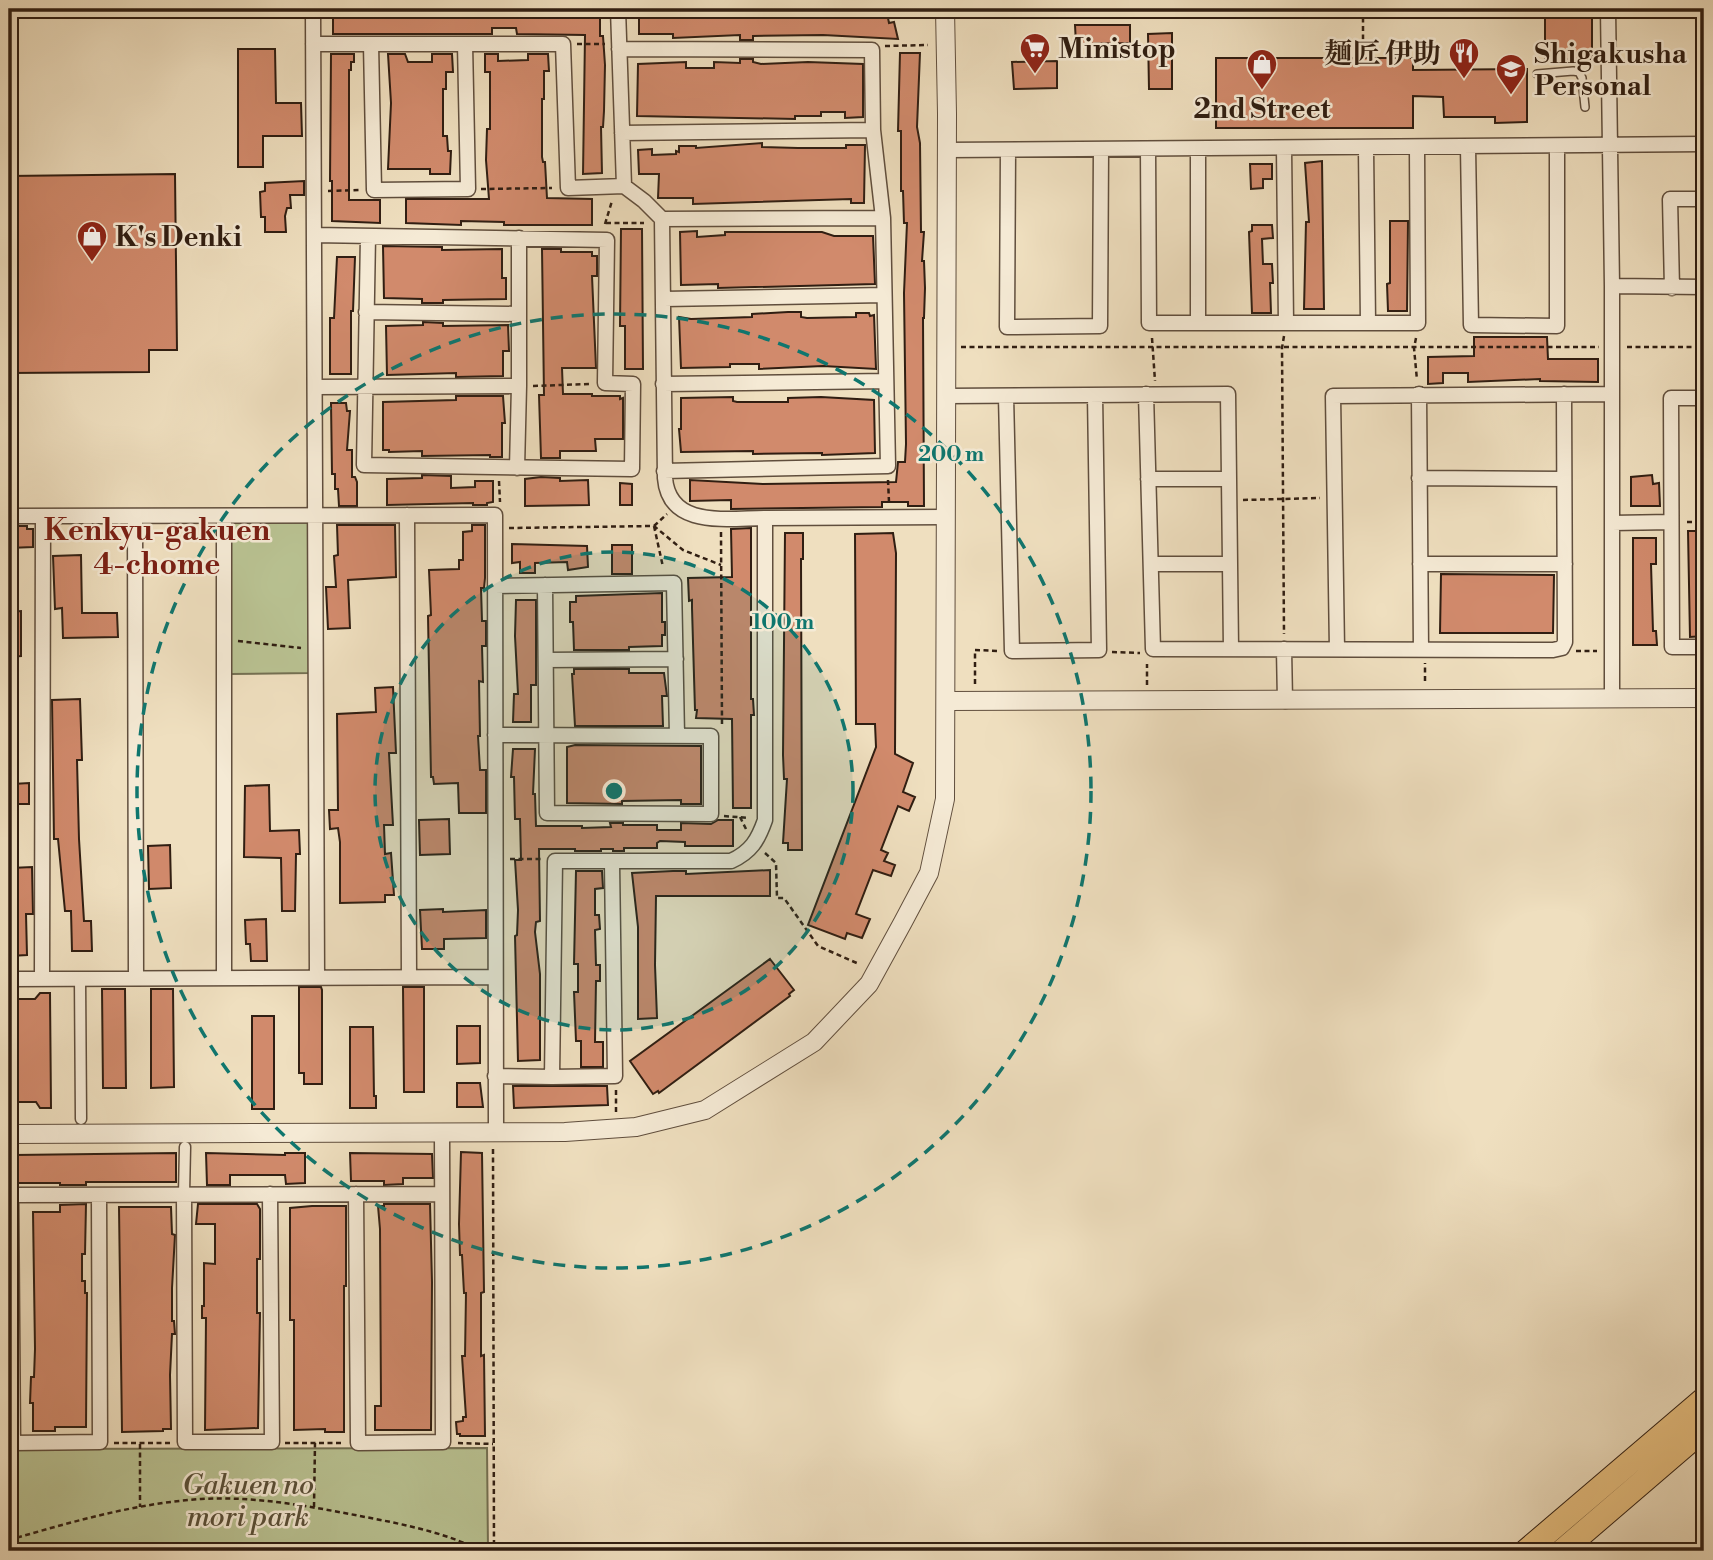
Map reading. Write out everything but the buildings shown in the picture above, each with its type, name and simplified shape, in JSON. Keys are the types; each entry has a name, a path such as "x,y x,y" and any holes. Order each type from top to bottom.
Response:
{"main road":[{"path":"1525,1551 1704,1399"},
{"path":"1562,1551 1704,1429"}],"street":[{"path":"313,9 317,977"},
{"path":"618,9 616,47 622,133 619,187"},
{"path":"9,1133 442,1133 494,1139 636,1127 705,1110 814,1042 869,984 929,873 946,799 945,9"},
{"path":"1608,9 1612,286 1612,698"},
{"path":"313,44 563,44 568,188 619,187 644,201 656,221 664,299 665,486 676,506 699,517 721,519 945,517"},
{"path":"371,44 374,190 468,189 465,44"},
{"path":"616,47 872,50 873,130 883,218 888,466 664,471"},
{"path":"622,133 873,130"},
{"path":"947,150 1704,144"},
{"path":"1468,147 1471,326 1557,326 1558,146"},
{"path":"1284,148 1286,323"},
{"path":"1366,148 1368,323"},
{"path":"1147,149 1149,323 1419,323 1417,148"},
{"path":"1008,150 1007,327 1100,326 1101,149"},
{"path":"1198,149 1198,323"},
{"path":"1672,288 1670,199 1704,199"},
{"path":"656,221 883,218"},
{"path":"314,235 607,240 605,383 633,384 632,469 364,465 368,236"},
{"path":"517,468 519,238"},
{"path":"1612,286 1704,287"},
{"path":"664,299 884,295"},
{"path":"366,312 519,314"},
{"path":"663,384 886,381"},
{"path":"315,387 519,386"},
{"path":"1151,394 1149,479 1153,649 1423,649 1562,648 1565,642 1564,394"},
{"path":"947,396 1228,394 1231,649"},
{"path":"1419,394 1423,649"},
{"path":"1337,649 1333,396 1612,394"},
{"path":"1006,396 1012,651 1099,650 1095,395"},
{"path":"1704,398 1671,398 1672,647 1704,647"},
{"path":"1419,478 1564,479"},
{"path":"1149,479 1229,479"},
{"path":"407,515 409,977"},
{"path":"9,516 407,515 495,521 494,1139"},
{"path":"42,978 43,516"},
{"path":"135,516 136,978"},
{"path":"224,978 225,516"},
{"path":"552,1077 555,861 731,861 743,856 755,844 765,820 765,518"},
{"path":"1612,523 1671,522"},
{"path":"1151,564 1230,564"},
{"path":"1420,564 1565,564"},
{"path":"495,586 674,583 677,736"},
{"path":"495,736 547,736 677,736 711,736 711,814 547,813 547,736 545,585"},
{"path":"1284,649 1285,701"},
{"path":"546,660 676,659"},
{"path":"946,701 1704,698"},
{"path":"495,1076 615,1076 612,863"},
{"path":"9,979 495,977"},
{"path":"80,978 81,1119"},
{"path":"356,1194 358,1443 443,1442 442,1133"},
{"path":"185,1147 185,1442 272,1443 270,1194"},
{"path":"99,1195 100,1442 13,1443 10,1195 442,1194"}],"lane":[{"path":"1537,74 1579,72 1585,107"}],"path":[{"path":"1363,9 1363,58"},
{"path":"563,44 616,47"},
{"path":"872,50 879,46 928,44"},
{"path":"601,240 613,198 619,187"},
{"path":"468,189 568,188"},
{"path":"314,191 374,190"},
{"path":"606,223 656,221"},
{"path":"960,347 1602,347"},
{"path":"1151,394 1154,347"},
{"path":"1621,347 1704,347"},
{"path":"1282,348 1284,649"},
{"path":"1414,348 1419,394"},
{"path":"519,386 605,383"},
{"path":"888,466 890,517"},
{"path":"499,467 500,507 495,521 654,526 683,550 721,565"},
{"path":"1229,500 1335,498"},
{"path":"721,519 722,734"},
{"path":"654,526 662,558 664,583"},
{"path":"224,639 316,649"},
{"path":"1562,648 1612,651"},
{"path":"1423,649 1425,691"},
{"path":"975,692 975,650 1012,651"},
{"path":"1099,650 1147,653 1147,700"},
{"path":"724,816 765,820"},
{"path":"755,844 776,863 777,898 784,898 818,946 862,965"},
{"path":"495,859 555,861"},
{"path":"615,1076 616,1115"},
{"path":"494,1139 494,1551"},
{"path":"100,1442 185,1442"},
{"path":"443,1442 493,1444"},
{"path":"140,1443 140,1507"},
{"path":"272,1443 358,1443"},
{"path":"314,1507 315,1443"},
{"path":"9,1540 140,1507 217,1499 271,1501 314,1507 417,1528 482,1551"}],"green space":[{"path":"304,519 308,524 309,673 231,674 229,527 236,521"},
{"name":"Gakuen no mori park","path":"487,1448 488,1551 9,1551 9,1449"}],"place":[{"name":"Ministop","path":"1035,75"},
{"name":"麺匠 伊助","path":"1464,80"},
{"name":"2nd Street","path":"1262,91"},
{"name":"Shigakusha Personal","path":"1511,96"},
{"name":"K's Denki","path":"92,263"}],"district":[{"name":"Kenkyu-gakuen 4-chome","path":"157,547"}]}
